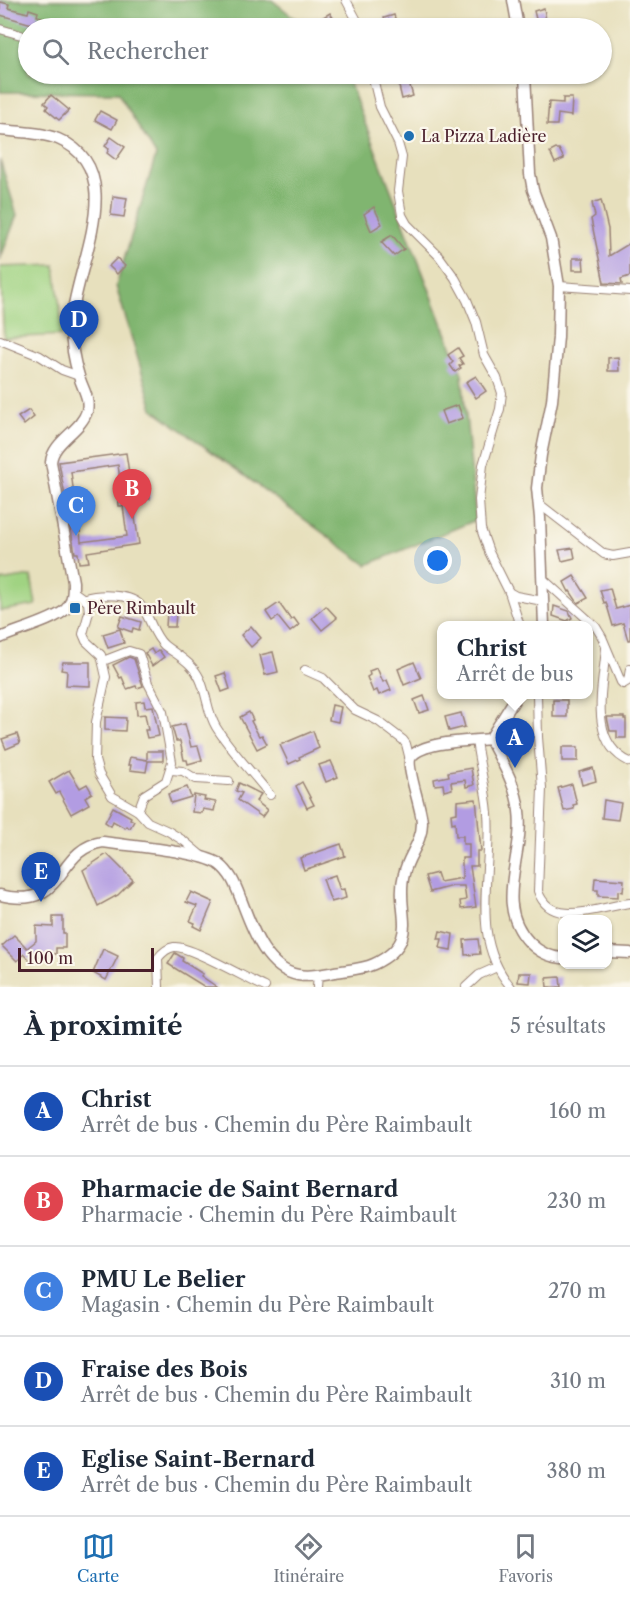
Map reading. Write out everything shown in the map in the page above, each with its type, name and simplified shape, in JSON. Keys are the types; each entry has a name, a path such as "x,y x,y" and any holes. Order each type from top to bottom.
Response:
{"street":[{"path":"346,0 356,18"},
{"path":"513,0 516,18"},
{"path":"0,29 18,34"},
{"path":"374,84 380,107 398,143 402,158 398,191 402,215 407,224 439,256 455,278 470,307 484,355 497,378 502,393 501,409 483,465 478,500 481,529 489,552 509,592 518,621"},
{"path":"526,84 530,174 533,190 551,238 559,286 558,337 552,401 537,488 543,621"},
{"path":"0,130 29,132 57,138 76,150 91,169 97,195 72,320 73,345 79,376 88,398 87,409 83,420 55,452 51,462 73,591 72,599 64,611 0,638"},
{"path":"559,286 630,291"},
{"path":"0,340 40,356 62,370 79,376"},
{"path":"538,502 604,554 613,556 630,553"},
{"path":"542,578 589,621"},
{"path":"73,591 88,602 84,638 101,655 106,677 96,722 96,766 109,792 138,811 148,822 168,831 204,858"},
{"path":"509,592 516,596 543,601"},
{"path":"85,598 106,595 135,601 142,607 156,636 186,660 196,672 216,727 270,795"},
{"path":"593,624 623,684 628,681 630,669"},
{"path":"606,647 601,706 602,729 616,755 630,762"},
{"path":"103,661 129,651 139,654 148,683 163,712 170,747 171,770 163,785 144,795 138,811"},
{"path":"2,898 30,897 49,889 81,850 103,842 204,858 215,862 233,879 254,932 269,956 281,968 296,975 318,975 370,966 385,959 399,946 404,929 401,888 408,861 420,840 422,823 406,744 378,721 355,710 323,678 305,670"},
{"path":"490,739 515,699"},
{"path":"537,699 542,788 538,891 542,902 555,911 573,914 630,903"},
{"path":"410,760 416,753 433,746 490,739"},
{"path":"490,739 512,781 520,814 518,854 511,893 512,914 523,935 535,947 542,952 558,957"},
{"path":"476,740 488,815 484,918 496,967 511,987"},
{"path":"171,770 183,771 196,779 229,781"},
{"path":"159,987 158,958 169,948 179,947 265,987"},
{"path":"612,952 630,952"},
{"path":"466,987 479,975 496,967"},
{"path":"317,987 318,975"}],"green space":[{"path":"0,0 272,0 294,18 18,18 18,84 350,84 462,374 476,520 367,565 153,409 116,286 156,155 118,93 0,92"},
{"path":"0,160 17,215 0,260"},
{"path":"55,265 63,335 4,338 0,267"},
{"path":"31,576 36,605 0,611 0,581"}],"building":[{"path":"0,2 9,4 8,8 28,13 29,9 38,12 37,16 42,17 18,18 18,20 0,15"},
{"path":"544,8 546,18 536,18 534,11"},
{"path":"330,13 333,18 322,18"},
{"path":"398,84 409,84 413,96 402,99"},
{"path":"51,95 69,110 59,120 46,109 48,106 44,103"},
{"path":"563,98 572,98 571,116 558,114 557,125 547,125 549,102 563,103"},
{"path":"100,111 117,120 112,129 95,120"},
{"path":"111,137 125,147 116,160 107,153 109,149 105,146"},
{"path":"559,149 564,159 555,163 550,152"},
{"path":"113,196 127,198 124,217 111,215"},
{"path":"601,200 608,229 609,256 630,243 630,276 621,279 622,284 604,283 591,219 595,216 592,203"},
{"path":"374,207 382,224 371,231 364,214"},
{"path":"392,235 404,249 394,256 381,242"},
{"path":"117,258 125,266 117,274 109,266"},
{"path":"573,258 583,258 584,270 573,270"},
{"path":"458,348 463,356 459,358 463,364 455,372 450,365 453,362 448,355"},
{"path":"618,357 619,371 608,371 608,358"},
{"path":"476,376 486,391 476,398 466,382"},
{"path":"458,405 463,418 446,424 441,411"},
{"path":"29,410 34,417 24,425 18,417"},
{"path":"126,453 132,493 149,492 150,499 133,504 139,544 87,552 89,562 79,563 78,553 75,553 59,462","holes":["118,465 122,494 118,495 119,506 123,506 127,536 81,542 78,502 75,503 71,472"]},
{"path":"573,548 575,558 562,561 559,550"},
{"path":"574,576 588,598 578,603 564,582"},
{"path":"610,588 616,609 630,605 630,640 628,640 623,623 613,626 606,602 604,603 600,590"},
{"path":"279,603 291,620 294,618 299,625 290,632 278,617 272,621 266,612"},
{"path":"326,606 337,618 322,630 312,618"},
{"path":"554,606 569,611 572,618 567,621 553,616"},
{"path":"167,612 176,613 175,627 166,627"},
{"path":"122,616 141,622 139,630 133,628 132,632 118,627"},
{"path":"251,626 261,638 251,647 241,635"},
{"path":"120,629 124,643 108,648 103,634"},
{"path":"151,649 154,654 159,650 164,657 152,666 145,653"},
{"path":"273,652 278,672 265,675 260,655"},
{"path":"129,657 134,659 143,686 127,689 113,665"},
{"path":"63,662 90,662 90,686 66,685 67,671 61,670"},
{"path":"414,662 421,678 404,685 398,669"},
{"path":"377,668 383,682 387,680 391,690 379,695 377,690 373,692 367,677 370,675 369,671"},
{"path":"225,673 230,689 222,692 216,676"},
{"path":"424,696 429,710 419,713 414,700"},
{"path":"553,700 567,700 567,717 553,717"},
{"path":"144,701 145,707 153,706 159,736 147,738 145,714 137,715 136,702"},
{"path":"332,705 341,707 338,722 329,720"},
{"path":"249,712 259,736 262,735 267,744 257,749 240,717"},
{"path":"461,713 465,727 449,731 445,717"},
{"path":"105,717 126,718 125,731 105,730"},
{"path":"607,717 626,719 626,738 617,738 617,731 610,731"},
{"path":"185,724 191,747 198,746 202,760 188,764 187,760 184,760 180,741 176,741 172,727"},
{"path":"313,731 319,748 289,764 280,745"},
{"path":"17,734 20,743 6,749 2,739"},
{"path":"562,747 578,747 578,761 562,761"},
{"path":"147,751 163,751 163,761 148,761 146,772 130,770 131,765 128,765 130,757 147,760"},
{"path":"331,761 338,777 326,782 319,765"},
{"path":"471,768 474,785 466,787 465,780 451,782 452,789 444,791 443,784 435,785 434,779 449,776 448,772"},
{"path":"593,768 596,781 582,785 579,772"},
{"path":"69,770 80,788 87,784 92,793 85,797 89,804 71,814 59,792 56,794 49,782"},
{"path":"302,782 314,805 307,808 296,786"},
{"path":"239,783 261,794 256,801 267,810 262,817 238,800 242,793 236,791"},
{"path":"572,784 577,804 573,805 574,809 564,811 558,788"},
{"path":"187,787 191,797 171,803 168,794"},
{"path":"194,795 216,802 214,811 203,809 202,813 192,812"},
{"path":"476,799 481,851 477,851 477,866 470,866 476,907 461,909 460,901 466,900 464,886 453,886 430,892 425,876 437,873 440,882 462,878 462,858 469,858 469,844 463,844 463,836 456,836 455,822 452,823 451,814 457,813 457,801"},
{"path":"604,800 621,803 618,820 602,818"},
{"path":"113,807 131,817 130,819 134,821 130,828 126,826 125,828 113,821 111,826 105,822"},
{"path":"341,844 345,856 304,870 300,858"},
{"path":"107,854 133,880 118,895 98,906 83,870"},
{"path":"335,875 340,890 344,889 346,898 331,902 323,879"},
{"path":"595,878 624,880 623,892 618,891 618,897 598,896 598,890 594,890"},
{"path":"191,892 213,902 201,930 193,926 195,923 190,921 197,906 186,902"},
{"path":"53,917 63,917 63,933 65,933 65,948 56,948 56,954 46,954 46,956 29,959 24,954 17,961 2,946 14,935 27,948 36,941 36,926 53,927"},
{"path":"440,931 453,934 451,950 440,948 442,939 438,939"},
{"path":"478,939 480,954 465,955 464,940"},
{"path":"103,949 118,956 106,980 93,973"},
{"path":"175,953 183,958 182,961 203,974 201,976 217,987 205,987 168,964"},
{"path":"519,973 531,973 530,983 518,982"},
{"path":"560,977 561,987 547,987 546,978"}],"place":[{"name":"La Pizza Ladière","path":"409,136"},
{"name":"Fraise des Bois","path":"79,350"},
{"name":"Pharmacie de Saint Bernard","path":"132,519"},
{"name":"PMU Le Belier","path":"76,536"},
{"name":"Père Rimbault","path":"75,608"},
{"name":"Christ","path":"515,768"},
{"name":"Eglise Saint-Bernard","path":"41,902"}]}
